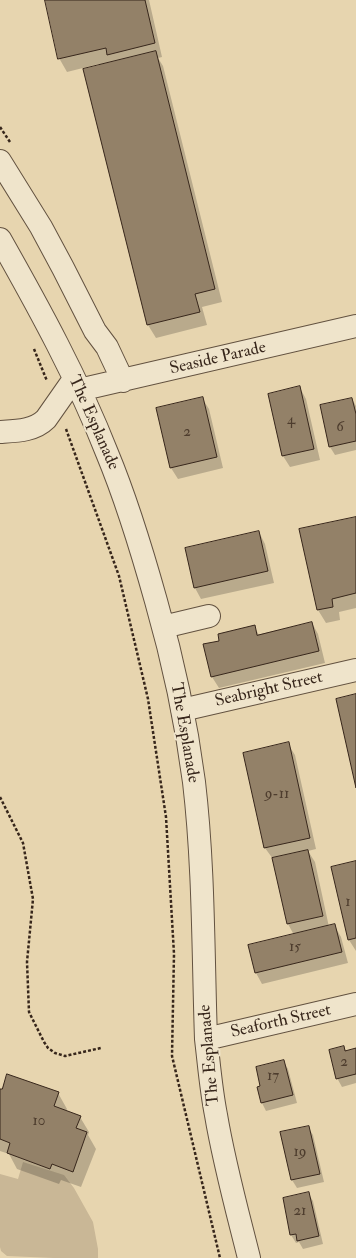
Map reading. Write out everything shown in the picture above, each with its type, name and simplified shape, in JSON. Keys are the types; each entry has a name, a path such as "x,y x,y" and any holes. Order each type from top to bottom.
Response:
{"street":[{"path":"0,162 41,227 95,331 107,347 123,381"},
{"name":"The Esplanade","path":"0,239 36,303 77,384 107,453 143,554 163,627 182,710 194,781 206,1039 216,1114 249,1258"},
{"name":"Seaside Parade","path":"77,384 123,381 356,326"},
{"path":"0,432 35,427 46,419 56,404 77,384"},
{"path":"163,627 209,616"},
{"name":"Seabright Street","path":"182,710 356,670"},
{"name":"Seaforth Street","path":"206,1039 356,1004"}],"path":[{"path":"32,346 65,426 119,576 148,699 166,817 174,954 172,1056 220,1258"},
{"path":"0,797 23,843 33,899 27,962 29,1012 48,1048 55,1052 65,1056 102,1048"}],"shaded area":[{"path":"23,1162 64,1175 74,1188 93,1222 98,1249 98,1258 7,1256 1,1251 0,1174 18,1179"}],"building":[{"path":"45,0 145,0 155,43 107,55 106,48 58,59"},
{"path":"156,51 215,289 195,294 200,312 147,325 83,69"},
{"path":"300,386 314,449 282,456 268,394"},
{"path":"203,397 217,457 170,468 156,408"},
{"path":"352,398 356,414 356,441 329,447 320,405"},
{"path":"356,517 356,593 332,599 333,607 317,610 299,529"},
{"path":"259,531 268,571 194,588 185,548"},
{"path":"312,622 319,651 211,677 203,644 219,641 218,634 255,625 257,635"},
{"path":"356,694 356,788 336,699"},
{"path":"289,742 310,838 264,848 243,753"},
{"path":"308,850 323,916 287,924 272,858"},
{"path":"356,861 356,938 348,940 331,867"},
{"path":"335,924 342,952 255,973 248,945"},
{"path":"344,1046 345,1051 356,1048 356,1074 336,1079 329,1050"},
{"path":"284,1060 293,1095 261,1103 257,1087 260,1086 256,1067"},
{"path":"7,1074 59,1092 54,1106 81,1116 76,1128 87,1132 73,1172 52,1164 50,1169 7,1153 10,1143 0,1139 0,1089 2,1089"},
{"path":"309,1126 320,1174 291,1180 280,1132"},
{"path":"309,1192 319,1236 297,1241 296,1234 290,1235 283,1198"}]}
